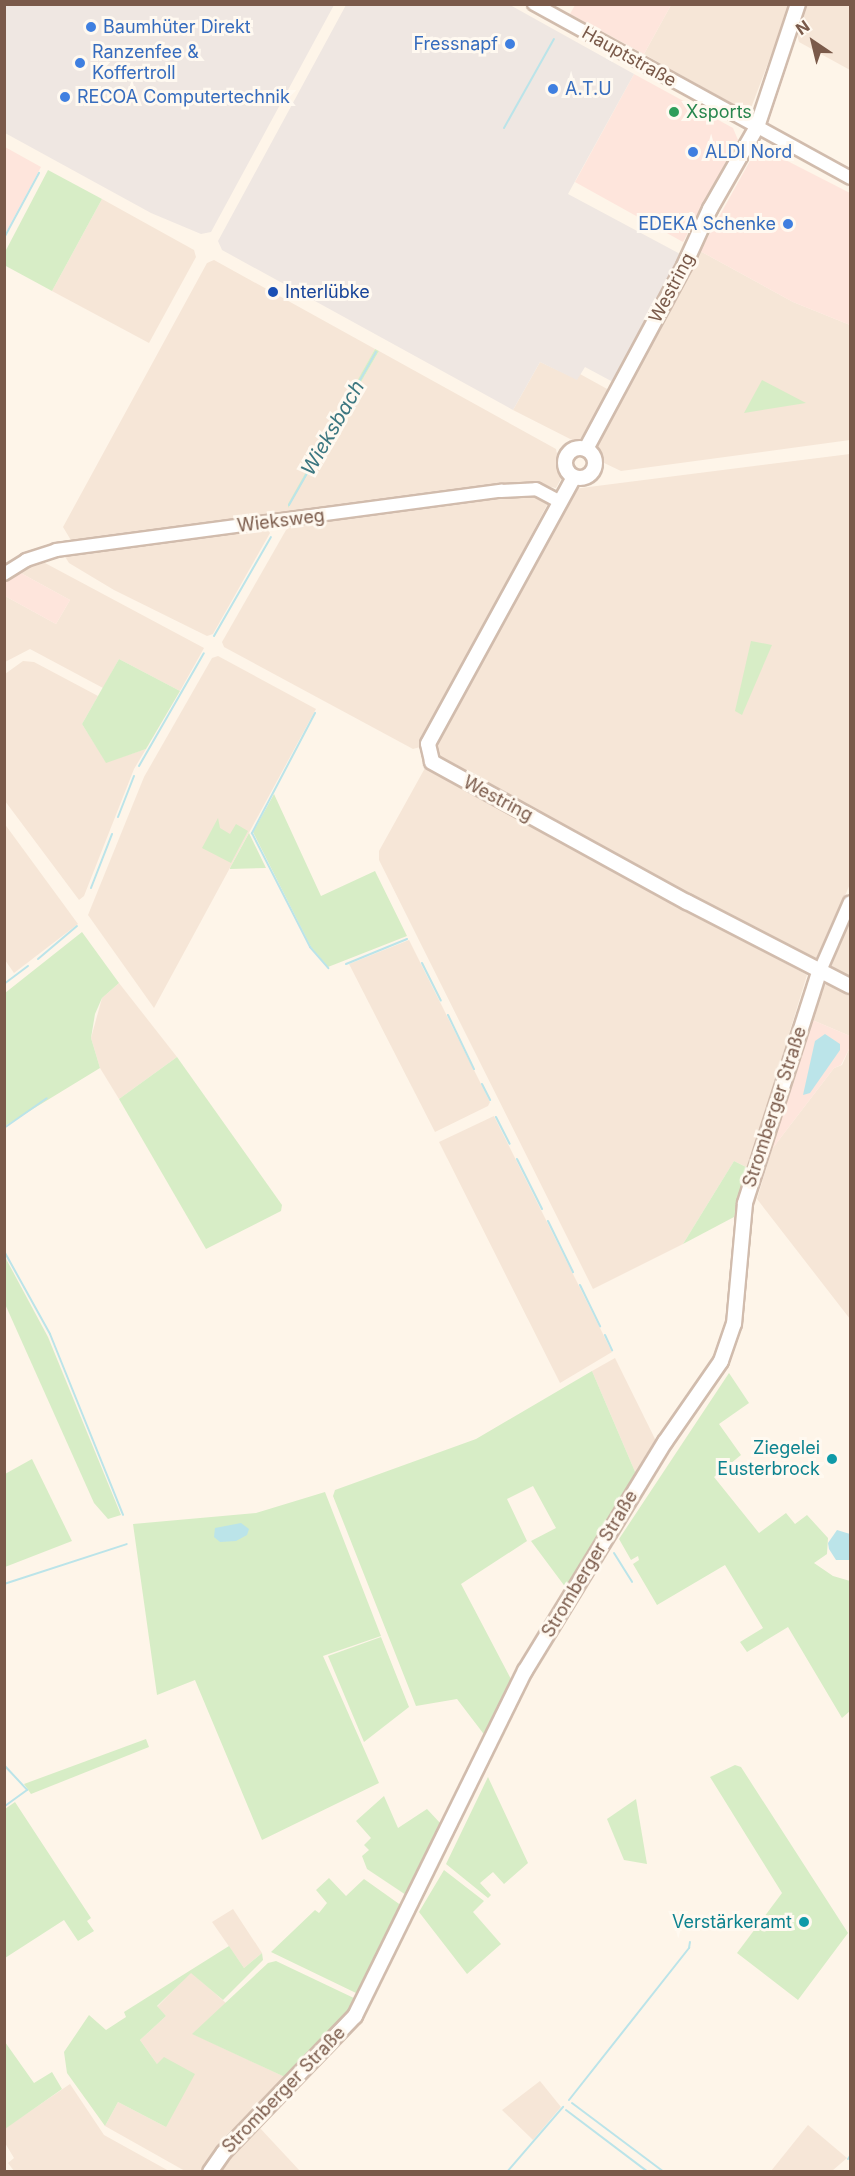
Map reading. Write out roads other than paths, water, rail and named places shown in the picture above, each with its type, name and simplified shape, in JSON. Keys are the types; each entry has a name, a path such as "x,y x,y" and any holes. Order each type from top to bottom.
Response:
{"main road":[{"name":"Westring","path":"586,449 684,266 710,209 757,128 798,4"},
{"path":"574,448 586,449 594,458 593,469 585,477 574,477 566,468 566,456 574,448"},
{"name":"Westring","path":"574,477 428,744 432,762 819,973 850,986"},
{"name":"Stromberger Straße","path":"210,2172 224,2152 355,2016 525,1671 665,1442 721,1361 734,1324 745,1203 819,973"}],"street":[{"name":"Hauptstraße","path":"534,4 850,178"},
{"name":"Wieksweg","path":"4,574 56,550 501,491 536,489 559,501"},
{"name":"Stromberger Straße","path":"819,973 850,902"}],"water":[{"path":"825,1034 840,1044 840,1050 810,1093 803,1095 815,1041"},
{"path":"241,1523 249,1529 247,1535 236,1541 220,1542 214,1537 215,1528"},
{"path":"837,1530 850,1534 850,1560 836,1560 829,1549 828,1543"}],"waterway":[{"name":"Wieksbach","path":"504,128 554,39"},
{"path":"4,238 39,173"},
{"name":"Wieksbach","path":"289,505 376,352"},
{"name":"Wieksbach","path":"214,636 271,537"},
{"name":"Wieksbach","path":"139,766 204,653"},
{"path":"315,713 252,833 310,947 328,968"},
{"name":"Wieksbach","path":"118,817 134,776"},
{"name":"Wieksbach","path":"91,888 112,834"},
{"name":"Wieksbach","path":"38,959 77,926"},
{"path":"346,964 407,939"},
{"path":"422,963 441,1001"},
{"name":"Wieksbach","path":"4,984 28,966"},
{"path":"448,1015 474,1069"},
{"path":"482,1084 490,1100"},
{"path":"4,1128 47,1098"},
{"path":"496,1117 510,1144"},
{"path":"517,1159 542,1209"},
{"path":"729,1308 738,1209"},
{"path":"548,1221 573,1272"},
{"path":"4,1251 50,1334 123,1515"},
{"path":"580,1285 600,1326"},
{"path":"605,1335 612,1350"},
{"path":"731,1355 737,1336"},
{"path":"677,1437 723,1370"},
{"path":"4,1584 127,1544"},
{"path":"614,1553 632,1582"},
{"path":"4,1765 27,1790 4,1807"},
{"path":"417,1907 437,1867"},
{"path":"326,2057 366,2011 410,1919"},
{"path":"569,2100 689,1948 690,1942"},
{"path":"572,2103 664,2172"},
{"path":"507,2172 563,2107"},
{"path":"566,2110 648,2172"}],"place":[{"name":"Baumhüter Direkt","path":"91,27"},
{"name":"Fressnapf","path":"510,44"},
{"name":"Ranzenfee & Koffertroll","path":"80,63"},
{"name":"A.T.U","path":"553,89"},
{"name":"RECOA Computertechnik","path":"65,97"},
{"name":"Xsports","path":"674,112"},
{"name":"ALDI Nord","path":"693,152"},
{"name":"EDEKA Schenke","path":"788,224"},
{"name":"Interlübke","path":"273,292"},
{"name":"Ziegelei Eusterbrock","path":"832,1459"},
{"name":"Verstärkeramt","path":"804,1922"}]}
